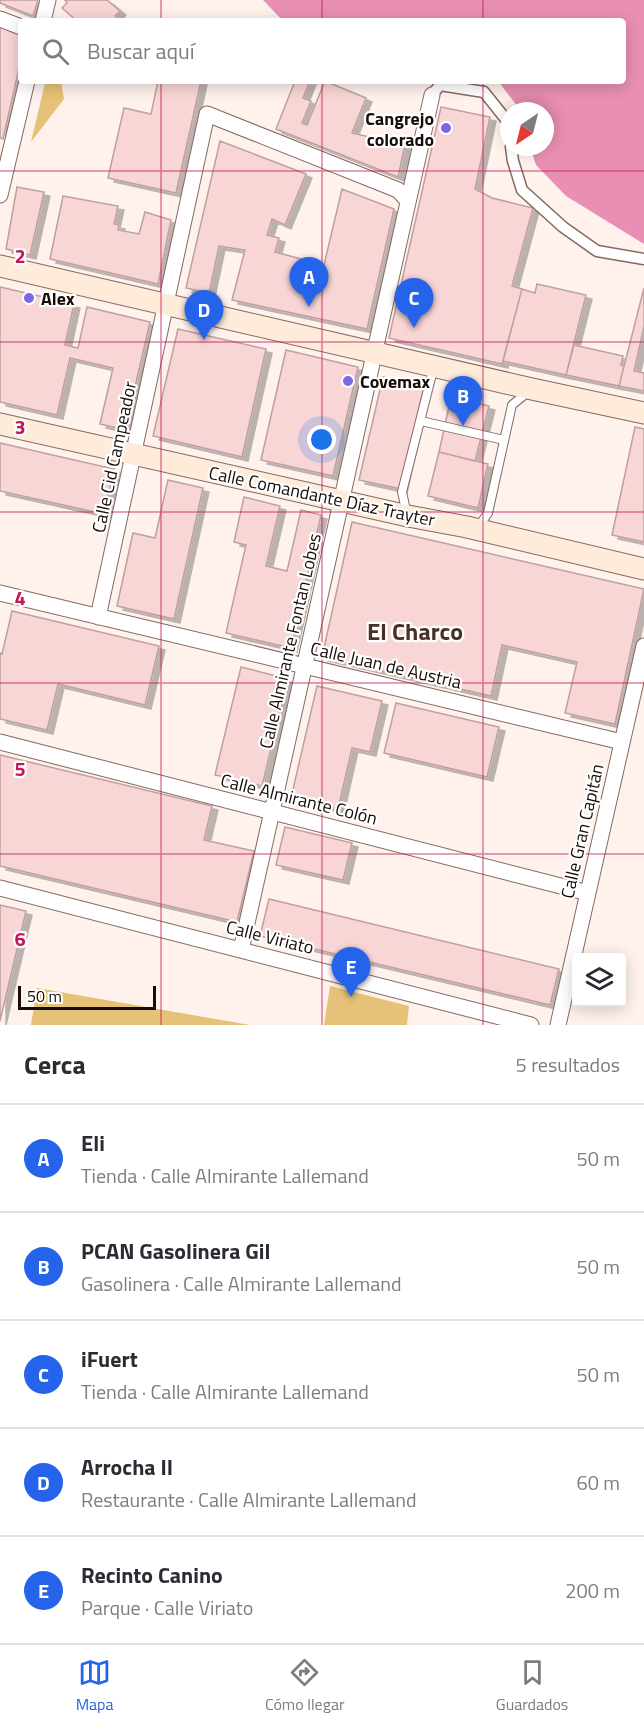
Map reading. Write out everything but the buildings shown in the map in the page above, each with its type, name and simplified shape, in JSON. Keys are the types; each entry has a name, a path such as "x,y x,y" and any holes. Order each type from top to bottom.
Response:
{"main road":[{"path":"0,266 644,413"},
{"name":"Calle Comandante Díaz Trayter","path":"0,424 408,516 467,527 644,569"}],"street":[{"path":"44,18 48,0"},
{"path":"0,19 18,26"},
{"path":"0,195 5,150 26,84"},
{"path":"432,95 440,85 484,92 500,112"},
{"name":"Calle Almirante Fontan Lobes","path":"241,950 432,95"},
{"name":"Calle Cid Campeador","path":"98,617 207,114 398,190 408,201"},
{"path":"512,156 522,190 563,228 597,251 644,259"},
{"name":"Calle Juan de Austria","path":"0,593 622,742"},
{"name":"Calle Gran Capitán","path":"558,1025 644,646"},
{"name":"Calle Almirante Colón","path":"0,742 588,893"},
{"name":"Calle Viriato","path":"0,888 531,1025"}],"lane":[{"path":"408,516 402,492 434,365"},
{"path":"467,527 481,523 488,513 512,405 532,389"},
{"path":"421,421 504,440"}],"shaded area":[{"path":"263,0 644,0 644,244 566,196 536,165 533,156 554,156 554,102 514,102 500,84 626,84 626,18 280,18"},
{"path":"45,84 62,84 64,99 31,142"},
{"path":"330,986 409,1006 407,1025 324,1025"},
{"path":"37,988 250,1025 31,1025"}],"place":[{"name":"Cangrejo colorado","path":"446,128"},
{"name":"Alex","path":"29,298"},
{"name":"Eli","path":"309,307"},
{"name":"iFuert","path":"414,328"},
{"name":"Arrocha II","path":"204,340"},
{"name":"Covemax","path":"348,381"},
{"name":"PCAN Gasolinera Gil","path":"463,426"},
{"name":"Recinto Canino","path":"351,997"}],"district":[{"name":"El Charco","path":"415,631"}]}
